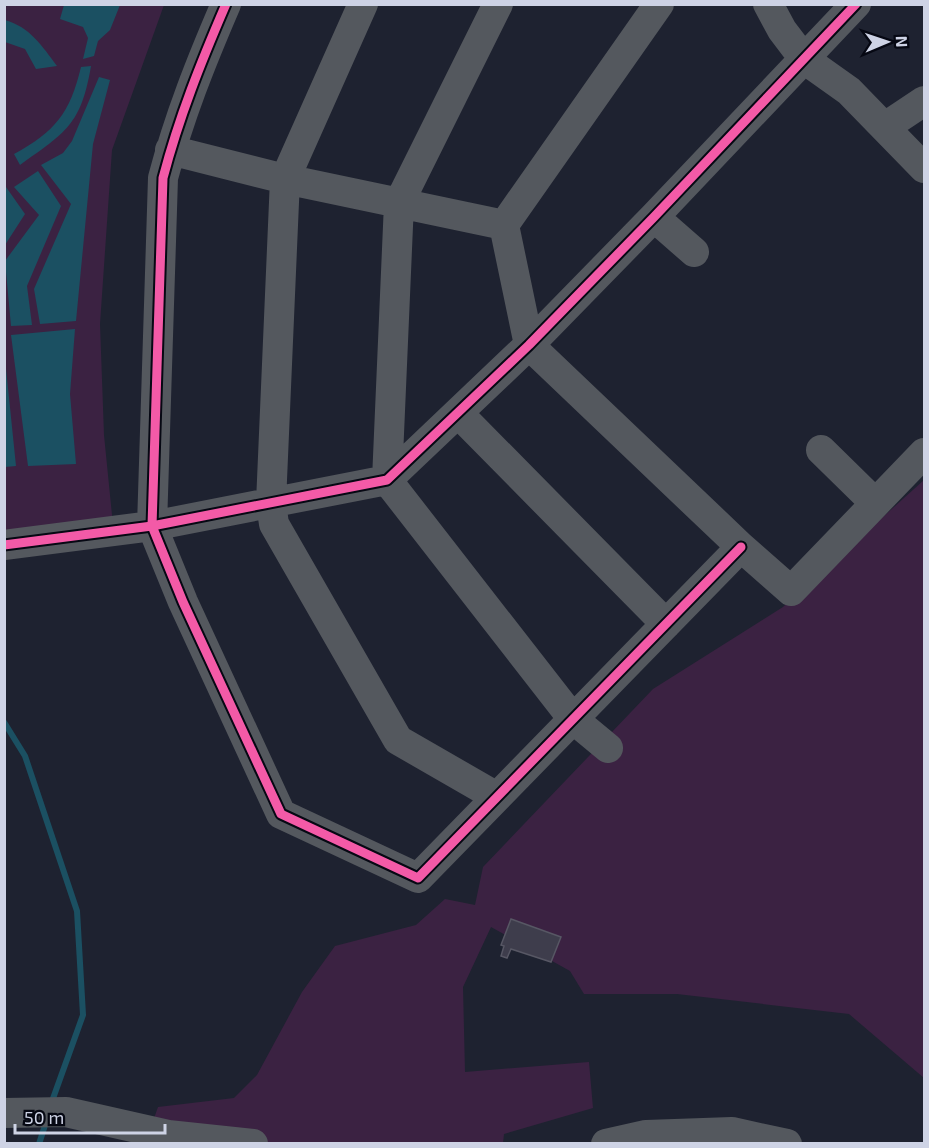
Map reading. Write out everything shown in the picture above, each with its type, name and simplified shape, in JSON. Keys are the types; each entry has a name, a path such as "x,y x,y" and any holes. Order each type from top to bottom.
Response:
{"street":[{"path":"226,4 194,77 163,178 152,526 183,602 281,814 418,878 741,547"},
{"path":"363,4 285,179 271,503 274,524 398,740 497,796"},
{"path":"498,4 399,203 387,480 573,718 608,748"},
{"path":"659,4 504,225 529,345 741,547 791,591 924,453"},
{"path":"768,4 782,30 804,59 849,91 924,168"},
{"path":"4,545 152,526 387,480 529,345 789,78 856,4"},
{"path":"885,127 924,101"},
{"path":"170,150 285,179 504,225"},
{"path":"654,218 694,252"},
{"path":"458,412 666,624"},
{"path":"821,450 875,503"},
{"path":"4,1113 66,1112 168,1135 253,1143"},
{"path":"606,1143 646,1135 732,1132 787,1143"}],"shaded area":[{"path":"4,5 164,5 112,150 100,324 104,435 113,525 5,533"},
{"path":"924,480 924,1078 849,1014 677,994 584,994 570,971 491,927 463,987 465,1072 589,1062 593,1108 504,1134 503,1143 145,1144 158,1107 234,1098 257,1075 302,992 335,946 416,925 445,899 475,905 483,867 653,689 783,607"}],"water":[{"path":"64,5 120,5 110,30 98,41 94,56 83,59 88,38 83,27 60,19"},
{"path":"5,20 28,32 57,66 36,69 25,49 5,42"},
{"path":"91,66 82,102 69,125 49,144 20,165 14,154 40,138 59,120 72,97 81,67"},
{"path":"99,77 110,80 93,144 76,321 40,324 34,289 71,204 41,165 63,153 72,141"},
{"path":"38,171 61,206 27,286 32,325 11,326 5,261 39,215 14,187"},
{"path":"6,187 25,214 5,245 4,189"},
{"path":"75,329 70,394 76,464 28,466 11,335"},
{"path":"4,349 16,466 5,467 4,467"}],"building":[{"path":"511,919 561,937 551,962 511,949 507,958 501,956 504,946 501,945"}],"waterway":[{"path":"4,722 25,756 77,911 83,1015 51,1104"},
{"path":"39,1144 46,1122"}],"cycle path":[{"path":"226,4 191,90 163,178 152,526 183,602 281,814 418,878 741,547"},
{"path":"4,545 152,526 387,480 529,345 856,4"}]}
